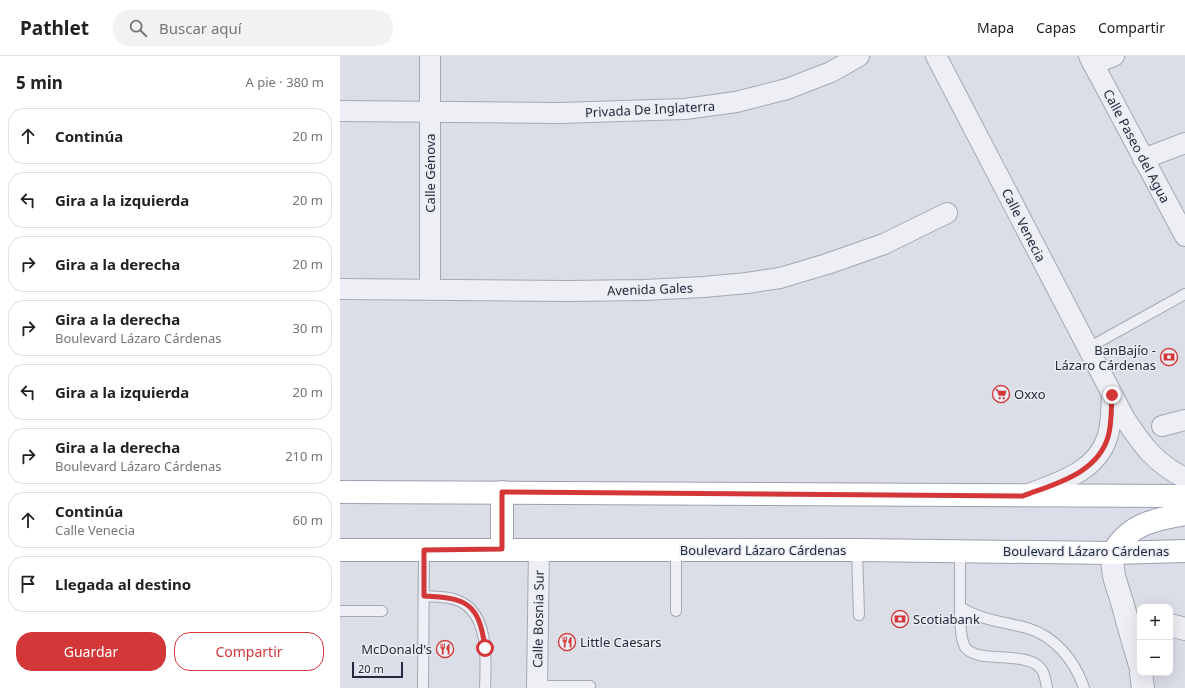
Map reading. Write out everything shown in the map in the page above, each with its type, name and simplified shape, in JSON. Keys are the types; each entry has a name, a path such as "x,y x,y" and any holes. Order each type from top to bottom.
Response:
{"main road":[{"path":"340,492 1185,496"},
{"path":"502,492 502,549"},
{"path":"1113,553 1117,545 1134,528 1154,521 1185,514"},
{"name":"Boulevard Lázaro Cárdenas","path":"340,550 857,550 1113,553 1185,551"}],"street":[{"name":"Calle Génova","path":"430,56 430,289"},
{"name":"Privada De Inglaterra","path":"340,111 560,113 685,109 736,102 786,89 831,72 859,56"},
{"name":"Calle Venecia","path":"936,56 1112,395 1138,439 1151,454 1164,466 1185,478"},
{"path":"1091,60 1114,56"},
{"name":"Calle Paseo del Agua","path":"1091,60 1185,236"},
{"path":"1143,159 1185,143"},
{"name":"Avenida Gales","path":"340,289 568,291 644,290 747,283 780,278 834,262 884,244 947,213"},
{"path":"1023,496 1058,483 1076,474 1090,464 1101,452 1108,438 1112,395"},
{"path":"1162,426 1185,420"},
{"name":"Calle Bosnia Sur","path":"537,687 539,549"},
{"path":"1113,553 1113,577 1121,598 1137,654"},
{"path":"1121,598 1137,611"},
{"path":"1173,626 1185,629"},
{"path":"1141,676 1143,688"}],"lane":[{"path":"1088,348 1185,294"},
{"path":"423,688 424,550"},
{"path":"676,550 676,611"},
{"path":"857,550 859,615"},
{"path":"960,551 960,607 962,639 965,647 972,653 1019,659 1037,664 1043,671 1047,688"},
{"path":"424,596 451,598 462,602 471,608 477,616 482,630 485,648 485,688"},
{"path":"960,607 969,613 989,620 1028,628 1044,636 1063,651 1076,668 1084,688"},
{"path":"340,611 382,611"},
{"path":"537,687 590,686"}],"place":[{"name":"BanBajío - Lázaro Cárdenas","path":"1169,357"},
{"name":"Oxxo","path":"1001,394"},
{"name":"Scotiabank","path":"900,619"},
{"name":"Little Caesars","path":"567,642"},
{"name":"McDonald's","path":"445,649"}],"route":[{"path":"485,648 482,630 477,616 471,608 462,602 451,598 424,596 424,550 502,549 502,492 1023,496 1058,483 1076,474 1090,464 1101,452 1108,438 1112,395"}]}
